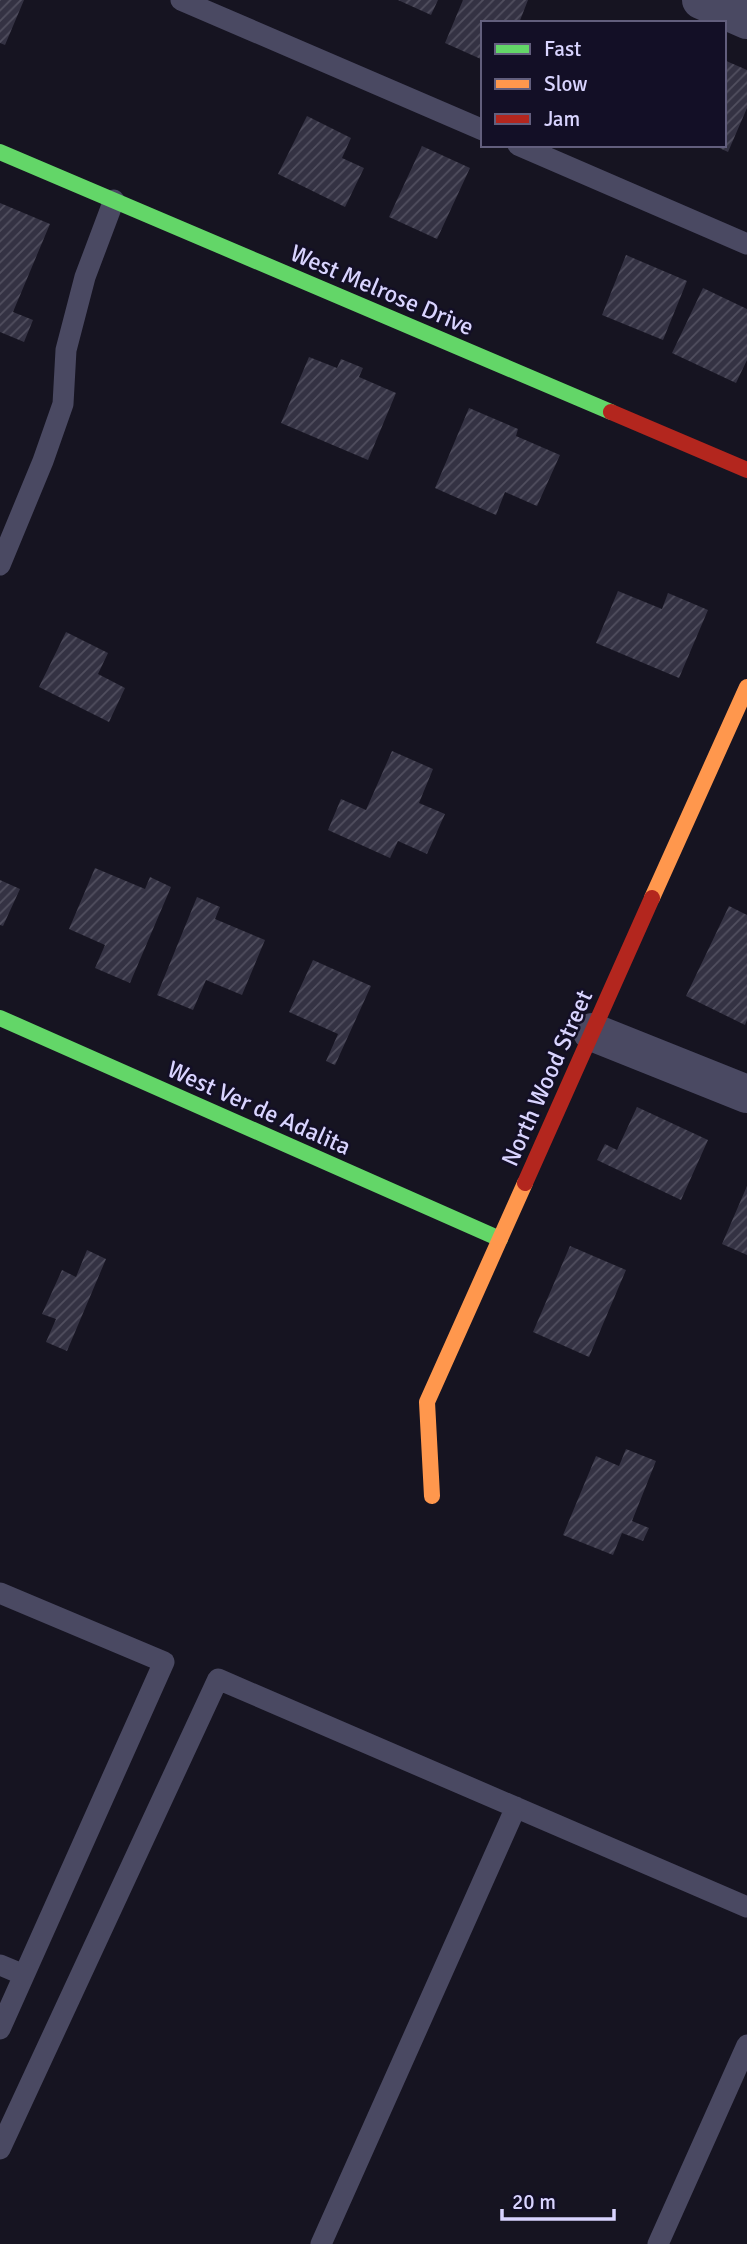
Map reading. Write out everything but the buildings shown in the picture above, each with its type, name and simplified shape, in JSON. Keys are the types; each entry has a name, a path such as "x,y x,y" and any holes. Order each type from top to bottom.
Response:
{"street":[{"path":"701,0 747,20"},
{"name":"West Melrose Drive","path":"0,152 747,470"},
{"name":"North Wood Street","path":"432,1496 427,1402 747,687"},
{"name":"West Ver de Adalita","path":"0,1018 500,1239"},
{"path":"592,1032 747,1094"}],"lane":[{"path":"181,0 481,129"},
{"path":"523,147 747,244"},
{"path":"0,565 43,461 62,404 65,350 85,277 114,200"},
{"path":"0,1593 164,1662 0,2029"},
{"path":"0,2149 218,1679 747,1907"},
{"path":"321,2244 516,1808"},
{"path":"0,1965 24,1975"},
{"path":"658,2244 747,2045"}],"traffic: fast":[{"path":"0,152 611,412"},
{"path":"0,1018 500,1239"}],"traffic: slow":[{"path":"652,898 747,687"},
{"path":"432,1496 427,1402 525,1183"}],"traffic: jam":[{"path":"611,412 747,470"},
{"path":"525,1183 652,898"}]}
